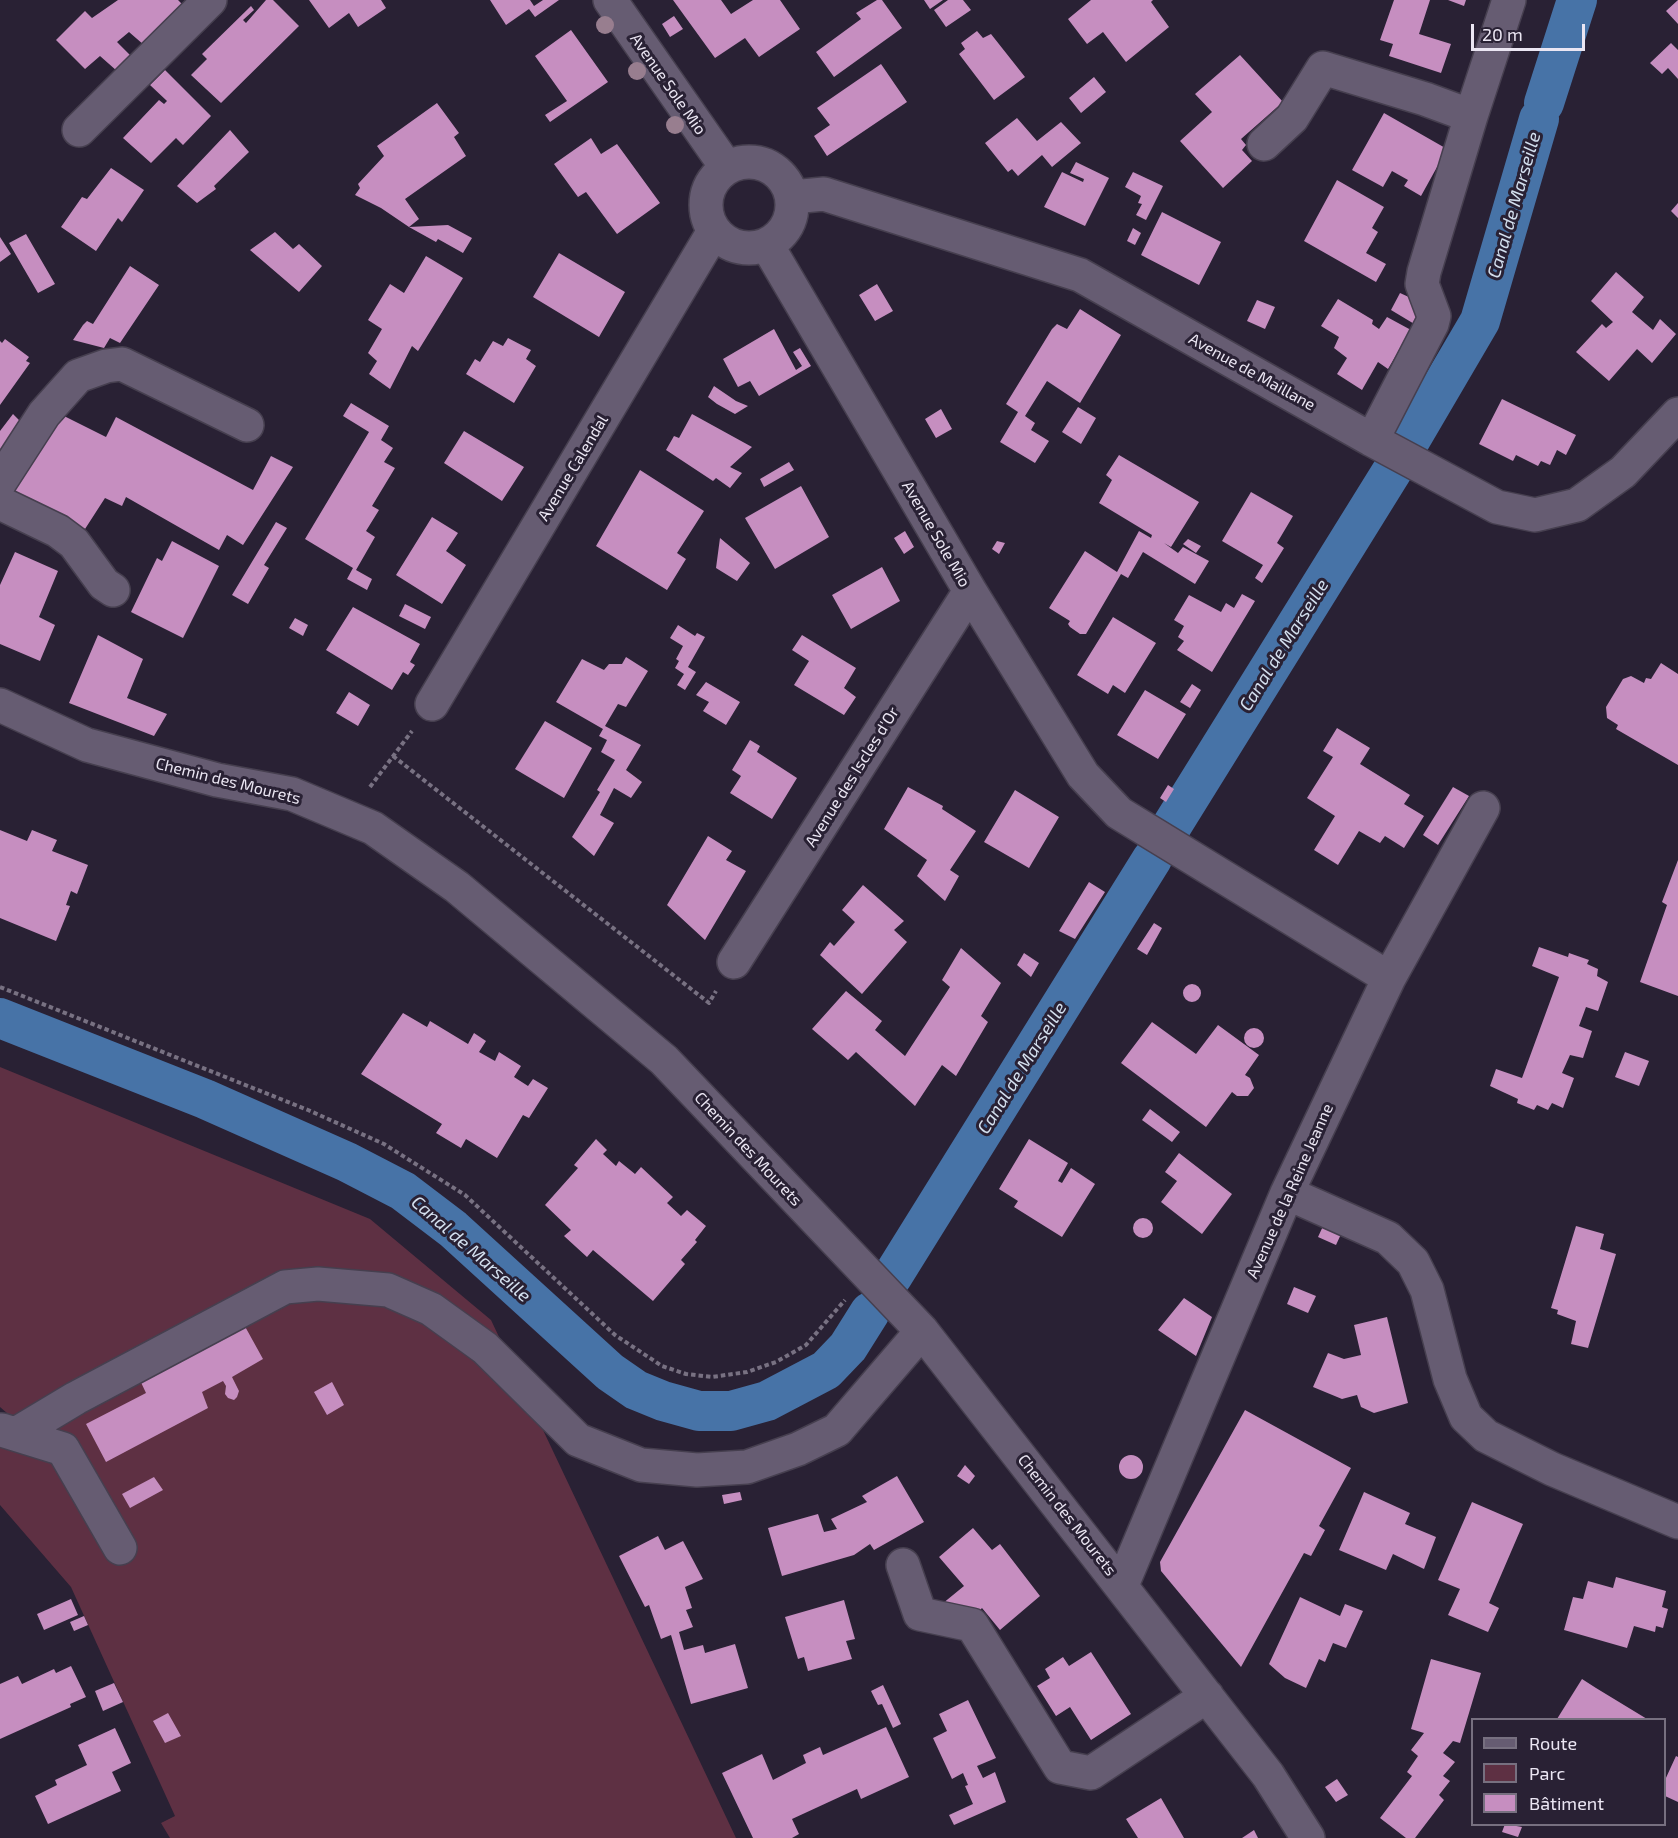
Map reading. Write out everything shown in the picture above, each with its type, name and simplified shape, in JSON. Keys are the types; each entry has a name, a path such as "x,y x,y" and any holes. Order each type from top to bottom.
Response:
{"street":[{"path":"79,130 210,0"},
{"name":"Avenue Sole Mio","path":"610,0 727,168"},
{"path":"1379,444 1432,324 1434,316 1422,284 1424,272 1509,0"},
{"path":"1264,144 1292,118 1323,68 1425,99 1471,116"},
{"path":"756,162 771,167 781,175 792,197 791,218 784,232 767,245 752,249 737,247 725,242 714,231 706,209 707,194 714,180 727,168 741,163 756,162"},
{"name":"Avenue de Maillane","path":"792,197 824,194 1080,275 1379,444 1497,507 1535,515 1577,505 1623,472 1678,414"},
{"name":"Avenue Calendal","path":"432,704 714,231"},
{"name":"Avenue Sole Mio","path":"767,245 970,591 1083,775 1119,813 1389,978"},
{"path":"0,482 44,414 78,376 106,366 122,364 247,425"},
{"path":"0,503 58,531 74,543 104,584 113,590"},
{"name":"Avenue des Iscles d'Or","path":"734,962 970,591"},
{"name":"Chemin des Mourets","path":"0,705 87,745 217,780 292,794 373,828 457,887 664,1060 913,1320 1268,1775 1308,1838"},
{"name":"Avenue de la Reine Jeanne","path":"1122,1586 1287,1193 1389,978 1483,808"},
{"path":"1287,1193 1388,1238 1413,1262 1427,1290 1454,1388 1466,1417 1485,1436 1552,1469 1678,1522"},
{"path":"8,1432 285,1287 318,1284 388,1290 431,1309 485,1348 578,1440 641,1465 697,1470 747,1467 798,1449 837,1430 913,1320"},
{"path":"8,1432 63,1449 120,1548"},
{"path":"903,1565 920,1614 972,1625 1060,1767 1091,1773 1207,1696"}],"path":[{"path":"350,818 432,704"},
{"path":"393,756 709,1003 734,962"},
{"path":"0,987 308,1110 384,1144 465,1195 615,1335 662,1365 686,1374 712,1377 747,1372 776,1362 806,1346 859,1266"}],"green space":[{"path":"0,1067 370,1219 491,1320 736,1838 170,1838 161,1823 175,1816 71,1587 0,1505 0,1440 15,1420 0,1407"}],"building":[{"path":"118,0 178,0 183,5 144,45 129,32 117,42 132,57 117,71 100,56 85,69 56,40 85,11 92,18"},
{"path":"266,0 273,0 299,26 221,103 191,75 207,59 202,54 251,6 254,10 243,20 246,23"},
{"path":"309,0 381,0 386,8 358,27 349,13 329,28"},
{"path":"490,0 530,0 534,6 543,0 559,0 535,17 529,9 506,25"},
{"path":"673,0 721,0 731,14 753,0 780,0 800,29 759,57 745,38 715,58"},
{"path":"877,0 882,0 902,28 834,77 816,52 861,19 856,13"},
{"path":"924,0 943,0 930,9"},
{"path":"948,0 963,0 971,10 946,27 934,10"},
{"path":"1091,0 1153,0 1151,2 1169,27 1126,62 1103,32 1087,44 1068,19"},
{"path":"1394,0 1430,0 1419,34 1451,44 1441,73 1389,56 1393,44 1380,40"},
{"path":"1448,0 1466,0 1464,6"},
{"path":"1678,0 1678,24 1666,11"},
{"path":"674,16 683,29 670,37 662,24"},
{"path":"571,30 608,82 550,122 545,115 567,101 535,56"},
{"path":"977,31 983,38 991,34 1025,77 994,100 959,54 965,49 961,43"},
{"path":"1671,43 1678,50 1678,79 1668,68 1662,74 1650,63"},
{"path":"1240,55 1283,102 1241,139 1246,145 1242,150 1252,161 1223,188 1180,141 1212,112 1195,94"},
{"path":"881,64 907,102 827,156 814,136 830,125 817,108"},
{"path":"165,70 211,116 183,145 176,138 151,163 123,138 159,100 164,104 167,101 150,85"},
{"path":"1094,77 1106,92 1081,113 1069,98"},
{"path":"437,103 459,133 454,137 466,156 405,199 419,219 409,227 381,208 355,195 360,188 358,184 384,156 377,146"},
{"path":"1384,113 1447,149 1421,196 1404,186 1408,180 1392,171 1383,187 1352,170"},
{"path":"1017,118 1037,141 1061,122 1081,143 1052,167 1042,155 1018,176 1012,169 1008,172 985,143"},
{"path":"230,130 249,152 214,186 216,189 197,203 177,186"},
{"path":"591,138 601,154 617,144 660,203 617,234 586,192 578,197 554,164"},
{"path":"1076,162 1109,178 1085,226 1044,207 1062,172 1083,182 1084,179 1070,173"},
{"path":"111,168 144,190 122,222 118,218 96,251 61,227 82,197 87,199"},
{"path":"1133,172 1163,186 1146,220 1136,215 1142,204 1138,203 1141,196 1125,187"},
{"path":"1337,180 1384,207 1372,228 1378,232 1366,253 1386,264 1376,282 1304,241"},
{"path":"1678,203 1678,218 1671,211"},
{"path":"1162,212 1221,242 1199,285 1141,255"},
{"path":"448,225 472,238 463,253 438,239 436,242 409,227"},
{"path":"1133,228 1141,233 1135,245 1127,241"},
{"path":"275,232 293,249 299,244 322,266 299,292 250,250"},
{"path":"26,234 55,284 38,293 9,243"},
{"path":"0,237 11,254 0,262"},
{"path":"559,253 625,292 599,337 533,297"},
{"path":"426,256 463,278 418,351 412,346 390,389 369,374 377,361 368,353 382,329 368,320 390,284 404,293"},
{"path":"130,266 159,285 120,343 110,338 104,348 73,340 87,321 93,324"},
{"path":"1616,272 1644,297 1632,312 1653,330 1660,319 1676,334 1652,363 1637,349 1609,381 1576,352 1602,324 1606,328 1613,322 1591,301"},
{"path":"877,284 893,311 875,321 859,295"},
{"path":"1400,293 1411,298 1418,307 1416,325 1391,310"},
{"path":"1338,299 1373,320 1372,324 1379,329 1387,317 1411,330 1388,369 1378,362 1362,390 1337,374 1347,358 1334,348 1339,337 1321,326"},
{"path":"1257,300 1275,307 1265,329 1247,321"},
{"path":"1080,309 1121,335 1080,403 1047,381 1025,416 1035,423 1031,430 1049,441 1035,463 1000,442 1018,412 1006,404 1052,329 1057,324 1067,329"},
{"path":"774,329 796,370 802,366 793,352 800,348 811,366 759,396 750,381 738,387 723,359"},
{"path":"508,338 531,350 526,359 536,366 514,403 466,374 475,359 480,362 493,341 503,346"},
{"path":"5,339 29,357 26,361 30,363 0,405 0,341 2,343"},
{"path":"714,386 748,406 735,414 717,404 708,397"},
{"path":"1502,399 1576,435 1566,455 1557,450 1550,465 1541,461 1538,466 1516,455 1513,461 1479,444"},
{"path":"351,403 389,426 381,440 393,448 384,462 395,468 372,506 379,510 366,531 375,537 356,570 372,579 367,590 347,579 353,568 305,539 369,432 343,416"},
{"path":"1078,407 1096,418 1081,444 1062,432"},
{"path":"941,409 952,429 936,438 925,419"},
{"path":"56,412 106,437 116,417 253,490 271,456 293,467 243,545 227,535 219,550 126,497 122,506 105,498 85,529 4,488"},
{"path":"13,414 22,423 0,459 0,431"},
{"path":"692,414 752,447 730,467 742,473 730,488 716,478 713,481 666,450 674,436 679,438"},
{"path":"464,431 524,467 502,501 444,463"},
{"path":"1119,455 1199,502 1171,547 1164,543 1178,553 1183,547 1209,561 1195,584 1143,552 1128,578 1121,574 1086,634 1080,634 1070,627 1068,624 1070,621 1049,608 1085,551 1117,572 1139,531 1151,538 1152,535 1099,503 1112,480 1106,475"},
{"path":"789,462 794,470 764,487 760,479"},
{"path":"640,470 704,511 677,553 686,559 667,590 596,546"},
{"path":"801,486 829,537 775,569 745,518"},
{"path":"1251,492 1293,516 1277,543 1284,548 1262,583 1255,578 1263,565 1222,541"},
{"path":"432,517 458,533 446,551 466,565 442,604 396,575"},
{"path":"276,522 287,528 264,565 269,568 248,604 232,595"},
{"path":"905,531 914,547 904,554 894,538"},
{"path":"720,538 750,563 737,581 716,568"},
{"path":"1188,539 1201,546 1196,553 1183,544"},
{"path":"172,541 219,566 183,638 131,612 157,558 162,561"},
{"path":"997,541 1005,543 999,554 992,549"},
{"path":"15,552 58,571 39,617 55,625 40,661 0,644 0,585"},
{"path":"882,567 900,601 851,629 832,595"},
{"path":"1242,594 1255,601 1212,672 1177,650 1184,641 1178,637 1184,626 1174,620 1189,595 1221,612 1226,603 1234,608"},
{"path":"405,604 431,617 425,629 399,616"},
{"path":"353,607 420,644 410,662 415,665 408,675 403,672 392,690 326,650"},
{"path":"1113,617 1156,643 1125,693 1113,685 1108,694 1077,675"},
{"path":"295,618 308,625 303,636 289,628"},
{"path":"678,625 695,636 697,633 705,637 688,667 696,672 685,690 677,685 684,674 675,668 679,661 676,659 683,646 670,638"},
{"path":"98,635 143,659 127,698 167,714 154,736 69,703"},
{"path":"802,635 856,668 844,688 856,697 844,715 794,685 809,661 792,650"},
{"path":"626,657 648,671 626,707 618,704 605,726 641,745 626,770 642,782 631,798 614,788 600,815 614,823 594,856 572,837 600,792 597,790 615,760 601,752 607,740 599,736 603,729 556,702 582,659 604,670 609,664 622,664"},
{"path":"1661,663 1678,674 1678,765 1616,729 1618,725 1607,718 1606,707 1623,679 1631,676 1644,683 1646,678 1651,679"},
{"path":"706,682 740,702 726,725 703,711 709,702 696,695"},
{"path":"1192,684 1201,690 1190,708 1180,702"},
{"path":"1145,690 1186,714 1158,759 1117,735"},
{"path":"349,692 370,705 358,726 336,713"},
{"path":"545,721 592,748 564,798 515,769"},
{"path":"1337,728 1370,748 1360,764 1410,795 1404,804 1424,816 1404,848 1385,836 1380,843 1359,831 1338,865 1314,850 1335,816 1307,798 1333,757 1323,751"},
{"path":"750,740 760,746 757,752 797,778 772,819 730,793 741,776 732,770"},
{"path":"1168,785 1174,789 1166,802 1160,798"},
{"path":"908,787 943,806 942,809 976,831 950,870 959,876 945,901 917,876 927,860 884,829"},
{"path":"1453,787 1469,796 1438,845 1423,835"},
{"path":"1015,790 1059,817 1029,868 984,842"},
{"path":"0,830 27,841 32,830 57,840 52,851 88,865 77,894 71,891 66,905 70,906 56,941 0,918"},
{"path":"708,836 732,851 726,860 746,871 705,940 667,905"},
{"path":"1678,860 1678,996 1640,982 1667,905 1662,902"},
{"path":"1089,882 1105,892 1075,939 1059,931"},
{"path":"863,885 904,921 894,930 907,942 862,994 820,955 830,942 834,946 855,922 842,910"},
{"path":"1154,923 1162,928 1147,955 1137,949"},
{"path":"1539,947 1568,957 1569,953 1589,960 1587,964 1598,969 1597,976 1608,982 1598,1011 1586,1007 1579,1026 1592,1031 1583,1058 1570,1055 1562,1073 1574,1078 1563,1108 1552,1103 1548,1110 1537,1105 1534,1110 1517,1103 1518,1099 1490,1086 1496,1069 1522,1078 1559,977 1532,966"},
{"path":"961,948 1001,983 981,1016 988,1022 956,1076 942,1065 915,1106 856,1052 848,1060 812,1029 846,991 882,1021 875,1030 905,1056 950,987 942,980"},
{"path":"1024,953 1039,963 1031,977 1017,965"},
{"path":"1188,984 1196,984 1201,989 1199,1000 1188,1002 1183,997 1183,989"},
{"path":"403,1013 427,1027 430,1021 468,1044 474,1033 486,1041 479,1052 495,1061 499,1052 521,1066 514,1077 528,1086 533,1079 548,1088 529,1118 523,1115 497,1158 466,1139 461,1148 436,1133 442,1124 361,1074"},
{"path":"1152,1022 1196,1054 1218,1025 1259,1055 1245,1075 1250,1078 1254,1088 1248,1096 1237,1096 1232,1092 1206,1127 1121,1063"},
{"path":"1254,1028 1261,1031 1264,1038 1261,1045 1254,1048 1247,1045 1244,1038 1247,1031"},
{"path":"1625,1052 1649,1061 1639,1086 1615,1077"},
{"path":"1150,1109 1180,1132 1172,1142 1142,1120"},
{"path":"596,1139 607,1150 603,1154 616,1166 619,1161 635,1174 641,1167 673,1197 667,1203 681,1216 687,1210 706,1226 695,1240 697,1242 681,1260 685,1264 653,1301 593,1250 587,1257 564,1236 571,1230 545,1205 578,1168 574,1165"},
{"path":"1029,1139 1068,1163 1058,1181 1062,1183 1071,1168 1095,1184 1062,1237 1014,1207 1018,1201 999,1189"},
{"path":"1179,1153 1232,1194 1202,1234 1161,1202 1177,1181 1165,1172"},
{"path":"1143,1218 1150,1221 1153,1228 1150,1235 1143,1238 1136,1235 1133,1228 1136,1221"},
{"path":"1324,1224 1342,1232 1336,1245 1318,1237"},
{"path":"1576,1226 1604,1234 1600,1249 1616,1254 1588,1348 1571,1344 1576,1321 1557,1314 1558,1310 1551,1308"},
{"path":"1294,1287 1316,1296 1308,1313 1287,1304"},
{"path":"1184,1298 1212,1317 1196,1356 1158,1330"},
{"path":"1387,1317 1408,1403 1374,1413 1361,1407 1357,1395 1342,1399 1313,1387 1328,1353 1344,1359 1361,1355 1354,1325"},
{"path":"242,1321 263,1359 232,1377 239,1391 237,1397 234,1400 228,1398 223,1381 202,1392 208,1408 106,1462 86,1424 146,1393 138,1376"},
{"path":"332,1382 344,1405 327,1415 314,1392"},
{"path":"1245,1410 1351,1468 1319,1526 1325,1530 1311,1556 1304,1553 1241,1667 1161,1571 1160,1562"},
{"path":"1131,1455 1139,1459 1143,1467 1139,1475 1131,1479 1123,1475 1119,1467 1123,1459"},
{"path":"965,1465 975,1476 969,1484 957,1476"},
{"path":"897,1476 924,1522 874,1550 870,1544 854,1555 782,1576 768,1528 818,1514 824,1532 837,1529 831,1519 867,1502 862,1496"},
{"path":"154,1477 163,1490 130,1508 122,1494"},
{"path":"740,1492 742,1500 724,1504 722,1495"},
{"path":"1364,1492 1410,1513 1405,1524 1436,1537 1424,1569 1393,1554 1386,1570 1339,1550"},
{"path":"1472,1502 1523,1524 1489,1603 1499,1608 1488,1632 1448,1615 1460,1589 1438,1580"},
{"path":"973,1528 992,1550 1000,1544 1040,1596 1000,1630 982,1608 974,1616 942,1604 964,1586 939,1557"},
{"path":"658,1536 665,1550 683,1541 703,1579 685,1587 692,1608 686,1610 693,1627 679,1632 684,1650 703,1645 705,1653 735,1644 748,1688 691,1704 671,1635 661,1639 649,1605 645,1607 619,1556"},
{"path":"1616,1577 1666,1591 1662,1607 1668,1609 1663,1628 1656,1626 1655,1632 1634,1626 1627,1648 1564,1630 1573,1597 1583,1599 1588,1581 1613,1588"},
{"path":"1300,1597 1340,1616 1345,1604 1363,1611 1346,1648 1333,1643 1325,1662 1319,1659 1306,1688 1285,1678 1269,1664"},
{"path":"71,1599 78,1615 44,1630 37,1614"},
{"path":"844,1600 855,1639 846,1641 852,1659 808,1671 804,1657 798,1659 785,1617"},
{"path":"84,1616 88,1625 74,1631 70,1622"},
{"path":"1091,1652 1131,1714 1091,1740 1070,1707 1056,1716 1037,1686 1050,1678 1045,1669 1063,1657 1069,1666"},
{"path":"1431,1659 1481,1673 1460,1743 1453,1741 1443,1753 1455,1762 1443,1776 1450,1781 1439,1795 1444,1800 1415,1838 1406,1838 1380,1818 1412,1776 1407,1772 1418,1756 1411,1750 1424,1733 1411,1729"},
{"path":"71,1666 86,1697 70,1704 71,1707 0,1739 0,1684 18,1676 22,1684 54,1669 56,1673"},
{"path":"1582,1679 1645,1718 1558,1718"},
{"path":"114,1683 123,1702 103,1711 95,1691"},
{"path":"883,1685 901,1724 893,1728 882,1704 878,1705 871,1691"},
{"path":"968,1700 996,1758 977,1766 983,1778 995,1772 1006,1802 954,1825 949,1815 973,1804 965,1786 968,1785 963,1773 952,1779 933,1738 947,1731 939,1714"},
{"path":"168,1713 181,1736 165,1743 153,1721"},
{"path":"886,1727 909,1777 861,1799 857,1789 792,1819 799,1834 792,1838 753,1838 722,1773 762,1754 773,1780 806,1763 803,1755 820,1747 823,1755"},
{"path":"115,1728 131,1763 112,1772 121,1791 48,1824 35,1796 57,1785 55,1780 87,1765 78,1745"},
{"path":"1676,1756 1678,1757 1678,1802 1666,1796 1666,1778"},
{"path":"1337,1779 1348,1795 1336,1802 1325,1787"},
{"path":"1161,1798 1184,1838 1138,1838 1126,1819"},
{"path":"1504,1826 1522,1827 1518,1837 1502,1832"},
{"path":"1254,1830 1258,1838 1242,1838"}],"waterway":[{"name":"Canal de Marseille","path":"1544,103 1577,0"},
{"name":"Canal de Marseille","path":"1405,449 1480,321 1539,119"},
{"name":"Canal de Marseille","path":"1171,827 1397,463"},
{"name":"Canal de Marseille","path":"892,1277 1152,859"},
{"name":"Canal de Marseille","path":"0,1018 205,1099 347,1162 403,1191 453,1229 610,1372 636,1390 663,1401 699,1411 731,1411 767,1401 826,1370 848,1347 870,1312"}]}
